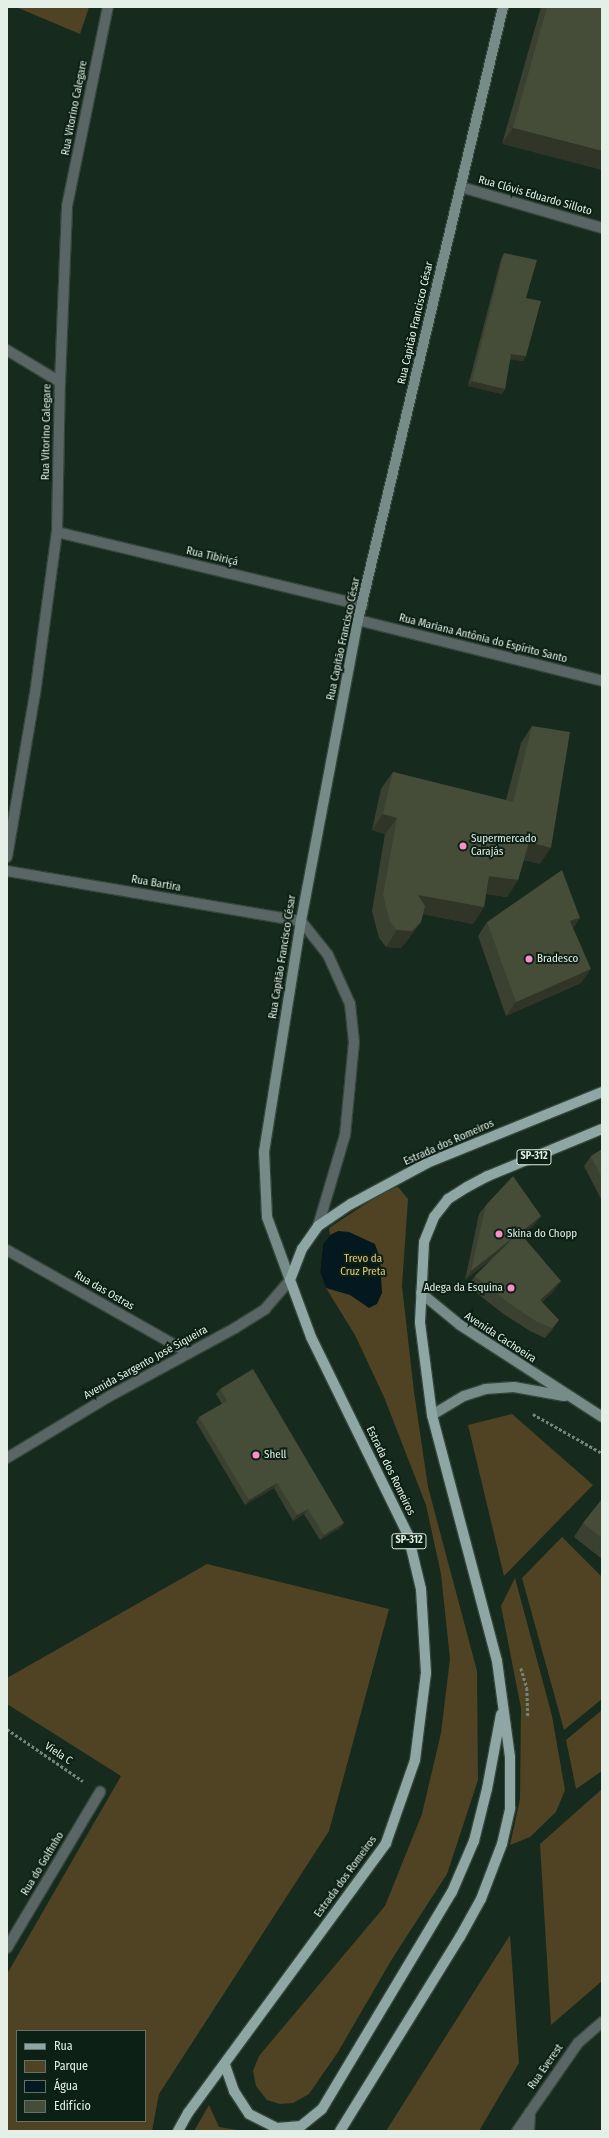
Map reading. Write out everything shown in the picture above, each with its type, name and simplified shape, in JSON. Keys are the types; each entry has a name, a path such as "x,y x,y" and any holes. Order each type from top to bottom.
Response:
{"main road":[{"name":"Estrada dos Romeiros","path":"178,2131 188,2113 386,1842 415,1760 426,1673 421,1590 408,1535 312,1337 290,1280 302,1248 318,1226 351,1204 427,1163 602,1092"},
{"name":"SP-312","path":"340,2131 460,1937 481,1899 502,1844 510,1808 510,1764 497,1662 484,1607 432,1415 420,1322 424,1242 434,1217 448,1199 488,1176 602,1129"},
{"path":"224,2065 234,2091 250,2114 277,2128 301,2126 322,2109 452,1892 474,1841 488,1788 503,1705"}],"street":[{"name":"Rua Vitorino Calegare","path":"7,857 35,694 57,532 60,382 67,206 108,7"},
{"name":"Rua Capitão Francisco César","path":"290,1280 267,1217 264,1152 301,921 358,620 503,7"},
{"name":"Rua Clóvis Eduardo Silloto","path":"461,186 602,228"},
{"path":"7,350 60,382"},
{"name":"Rua Tibiriçá","path":"57,532 362,605"},
{"name":"Rua Mariana Antônia do Espírito Santo","path":"358,620 602,681"},
{"name":"Rua Bartira","path":"7,871 301,921"},
{"path":"301,921 328,955 350,1004 354,1042 345,1135 318,1226"},
{"name":"Rua das Ostras","path":"7,1250 189,1353"},
{"name":"Avenida Sargento José Siqueira","path":"7,1458 108,1397 189,1353 265,1308 290,1280"},
{"name":"Avenida Cachoeira","path":"421,1294 460,1325 570,1398 602,1417"},
{"name":"Avenida Cachoeira","path":"432,1415 464,1396 485,1389 514,1387 570,1398"},
{"name":"Rua do Golfinho","path":"7,1948 100,1792"},
{"name":"Rua Everest","path":"517,2131 578,2043 602,2022"},
{"path":"529,2131 531,2110"}],"path":[{"name":"Viela C","path":"7,1729 100,1792"}],"green space":[{"path":"16,7 89,7 80,34"},
{"name":"Trevo da Cruz Preta","path":"398,1187 408,1199 402,1286 414,1392 428,1487 477,1671 478,1780 447,1874 392,1959 338,2052 309,2094 293,2103 280,2104 267,2100 256,2086 253,2071 259,2056 385,1906 422,1814 441,1733 450,1659 441,1574 426,1505 384,1397 355,1335 326,1288 320,1272 323,1244 330,1235 329,1228 385,1191"},
{"path":"512,1414 593,1485 504,1576 468,1425"},
{"path":"562,1537 602,1577 602,1699 564,1730 522,1578"},
{"path":"207,1564 389,1609 329,1831 159,2094 152,2131 7,2131 7,1974 121,1776 7,1704 7,1678"},
{"path":"515,1578 552,1716 565,1790 556,1812 530,1837 510,1845 520,1799 521,1708 501,1606"},
{"path":"602,1710 602,1771 576,1789 566,1740"},
{"path":"602,1789 602,1981 551,2025 540,1844"},
{"path":"510,1935 519,2063 479,2131 386,2131"},
{"path":"209,2105 219,2127 243,2131 194,2131"}],"water":[{"path":"338,1231 349,1232 375,1244 380,1259 382,1293 377,1304 369,1308 350,1295 326,1288 320,1272 323,1244 330,1235"}],"building":[{"path":"547,7 602,7 602,151 513,128"},
{"path":"504,253 537,260 526,298 541,301 526,356 511,354 505,389 472,381"},
{"name":"Supermercado Carajás","path":"532,726 570,732 551,848 529,842 518,880 489,876 484,907 418,895 425,906 421,922 412,931 397,930 390,922 383,895 397,818 383,814 393,772 513,802"},
{"name":"Bradesco","path":"562,870 580,918 570,921 591,969 516,1002 487,922"},
{"path":"602,1149 602,1178 591,1156"},
{"path":"513,1176 541,1216 520,1233 561,1281 540,1300 559,1320 552,1328 537,1322 509,1303 475,1276 515,1236 471,1271 486,1205"},
{"name":"Shell","path":"253,1369 344,1523 324,1535 308,1509 297,1515 277,1483 249,1500 199,1417 227,1401 220,1389"},
{"path":"602,1499 602,1538 583,1523"}],"place":[{"name":"Supermercado Carajás","path":"463,846"},
{"name":"Bradesco","path":"529,959"},
{"name":"Skina do Chopp","path":"499,1234"},
{"name":"Adega da Esquina","path":"511,1288"},
{"name":"Shell","path":"256,1455"}]}
